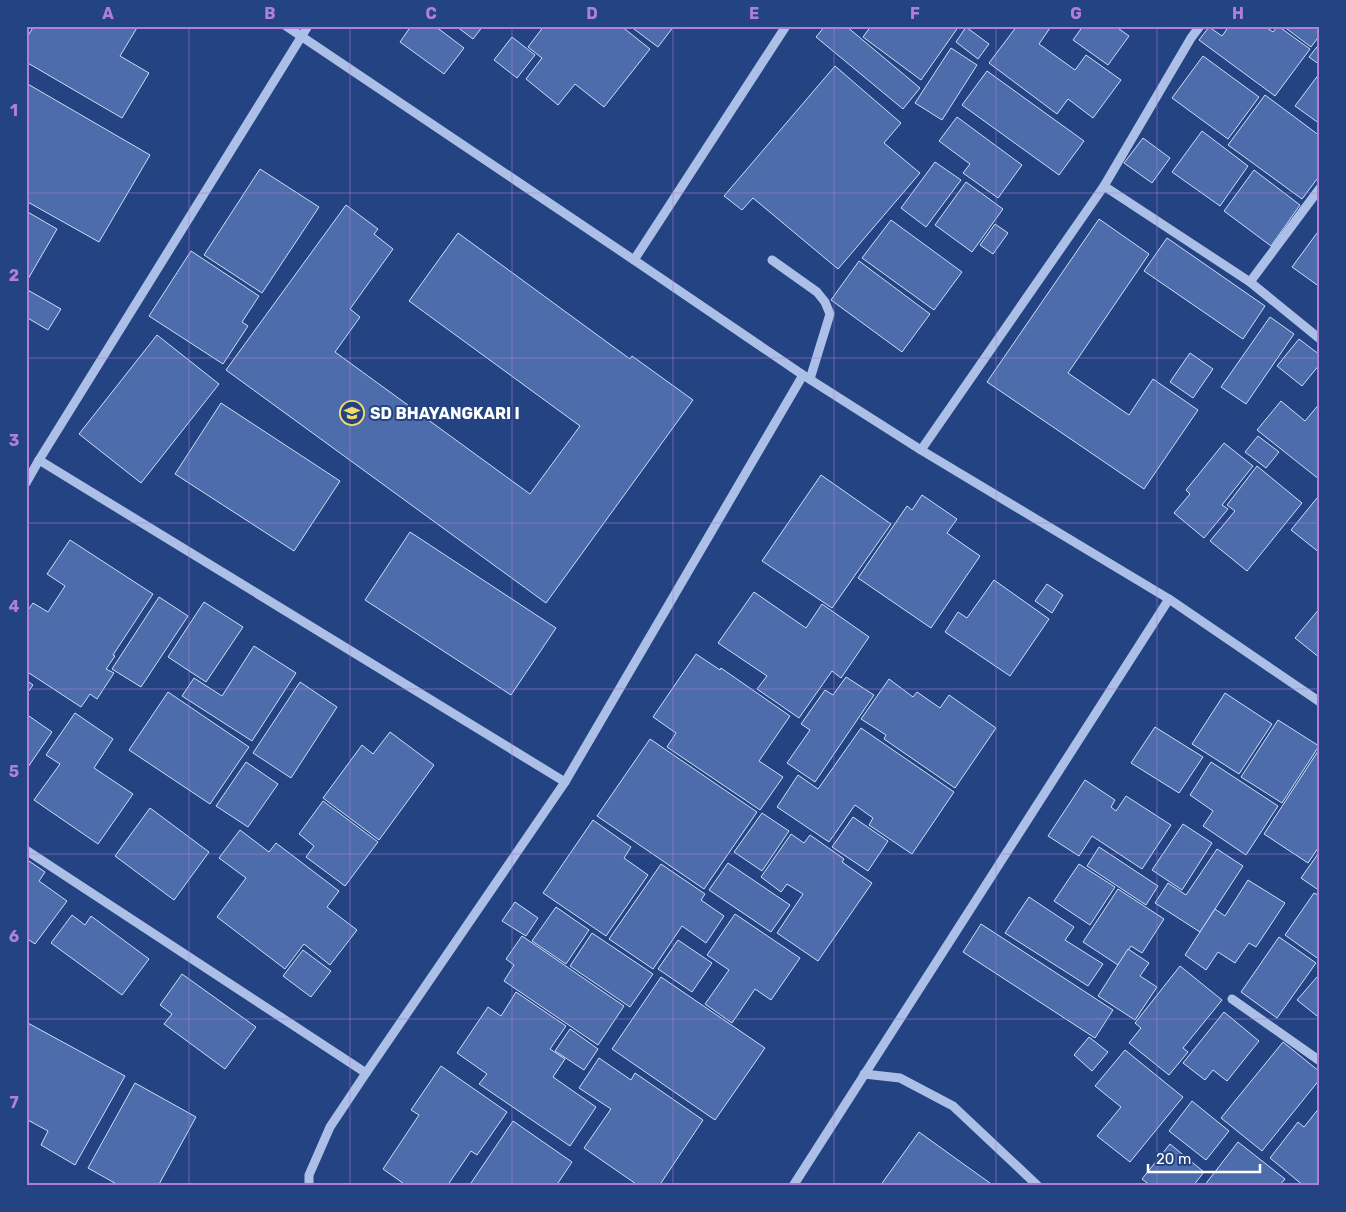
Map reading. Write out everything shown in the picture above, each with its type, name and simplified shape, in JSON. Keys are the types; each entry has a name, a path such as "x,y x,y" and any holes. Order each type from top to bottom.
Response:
{"street":[{"path":"286,26 806,377 921,450 1169,599 1320,702"},
{"path":"26,483 308,26"},
{"path":"634,260 786,26"},
{"path":"921,450 1104,186 1191,38 1200,26"},
{"path":"1104,186 1250,282 1320,339"},
{"path":"1250,282 1320,188"},
{"path":"309,1186 310,1175 330,1127 565,782 806,377 830,314 825,302 817,292 772,260"},
{"path":"39,460 565,782"},
{"path":"793,1186 1169,599"},
{"path":"26,850 366,1073"},
{"path":"1232,998 1320,1061"},
{"path":"864,1074 900,1078 954,1106 1038,1186"}],"building":[{"path":"34,26 138,26 120,56 149,73 122,118 26,62 26,39"},
{"path":"411,26 435,26 464,48 444,74 400,42"},
{"path":"456,26 483,26 473,39"},
{"path":"544,26 621,26 650,49 604,107 575,84 558,105 526,79 542,58 528,47"},
{"path":"630,26 674,26 658,47"},
{"path":"825,26 846,26 920,88 903,109 816,37"},
{"path":"871,26 959,26 921,80 863,37"},
{"path":"1017,26 1048,26 1050,28 1039,44 1075,70 1086,55 1121,80 1093,118 1068,99 1057,114 989,63"},
{"path":"1083,26 1115,26 1129,36 1108,65 1073,40"},
{"path":"1229,26 1264,26 1273,32 1278,26 1310,49 1275,96 1199,40 1209,27 1222,36"},
{"path":"1283,26 1320,26 1320,35 1311,47"},
{"path":"966,27 989,44 978,59 956,42"},
{"path":"512,37 535,55 517,78 494,60"},
{"path":"1320,43 1320,65 1309,57"},
{"path":"951,48 977,65 942,120 915,103"},
{"path":"1203,56 1259,97 1228,139 1172,98"},
{"path":"835,66 901,123 884,143 920,173 838,269 753,198 742,210 724,196"},
{"path":"987,71 1084,141 1059,175 962,105"},
{"path":"1320,74 1320,124 1295,106"},
{"path":"26,83 150,155 99,242 26,201"},
{"path":"1265,95 1320,136 1320,175 1302,199 1228,145"},
{"path":"957,117 1022,165 998,198 963,173 970,164 939,141"},
{"path":"1202,131 1248,166 1220,206 1172,172"},
{"path":"1143,138 1170,158 1152,183 1124,163"},
{"path":"935,162 961,180 926,227 901,208"},
{"path":"260,169 319,207 262,293 204,255"},
{"path":"1254,170 1300,205 1271,246 1224,211"},
{"path":"966,182 1003,209 972,252 935,225"},
{"name":"SD BHAYANGKARI I","path":"346,205 378,229 374,234 393,249 350,309 360,317 335,352 530,494 580,426 409,301 458,233 630,359 632,356 693,400 546,603 226,370"},
{"path":"26,211 57,229 28,279 26,278"},
{"path":"1099,219 1149,254 1068,373 1129,415 1153,379 1198,410 1144,489 987,382"},
{"path":"891,220 962,272 934,310 862,258"},
{"path":"995,224 1008,233 993,254 980,245"},
{"path":"1320,229 1320,287 1292,267"},
{"path":"1167,238 1265,306 1243,339 1144,271"},
{"path":"191,251 259,296 242,322 248,326 223,364 149,316"},
{"path":"859,261 930,314 902,352 831,300"},
{"path":"26,289 61,309 48,330 26,317"},
{"path":"1270,317 1294,334 1246,404 1221,387"},
{"path":"157,335 219,384 141,483 79,434"},
{"path":"1299,339 1320,355 1320,364 1302,386 1277,366"},
{"path":"1190,353 1213,369 1193,398 1170,382"},
{"path":"1281,401 1305,421 1320,403 1320,480 1257,430"},
{"path":"221,403 340,481 294,551 175,474"},
{"path":"1258,436 1279,452 1266,468 1245,452"},
{"path":"1224,443 1253,466 1222,505 1228,509 1204,538 1174,513 1190,494 1186,490"},
{"path":"1257,466 1302,503 1247,571 1210,541 1235,511 1227,505"},
{"path":"821,475 891,524 832,608 762,561"},
{"path":"922,495 957,519 947,533 980,556 931,628 858,578 907,506 912,510"},
{"path":"1317,498 1320,501 1320,553 1291,530"},
{"path":"410,532 556,628 511,695 365,600"},
{"path":"70,540 153,594 113,655 115,656 106,669 114,673 97,699 90,694 81,707 26,671 26,613 33,603 48,612 65,586 47,574"},
{"path":"994,580 1049,619 1010,676 945,632 958,612 967,618"},
{"path":"1047,584 1063,595 1052,613 1035,601"},
{"path":"754,592 806,628 822,604 869,637 841,678 832,671 799,718 757,689 767,676 718,643"},
{"path":"159,597 188,616 141,687 112,669"},
{"path":"204,602 243,627 206,682 168,657"},
{"path":"1320,608 1320,658 1295,638"},
{"path":"254,646 296,673 252,741 182,696 194,678 222,696"},
{"path":"696,654 720,670 721,668 790,716 759,761 783,777 760,810 667,747 676,733 653,717"},
{"path":"846,677 874,695 815,782 787,763 810,730 801,724 825,690 833,695"},
{"path":"889,679 913,697 917,692 940,708 949,695 996,728 955,788 884,739 886,735 861,719"},
{"path":"26,680 33,685 26,695"},
{"path":"300,682 337,707 291,778 253,753"},
{"path":"168,692 249,747 210,804 129,750"},
{"path":"1225,693 1272,724 1239,774 1192,744"},
{"path":"75,713 113,739 94,768 133,794 98,844 34,800 60,764 46,755"},
{"path":"26,714 52,732 26,770"},
{"path":"1278,720 1319,746 1282,803 1241,777"},
{"path":"1155,727 1203,757 1179,793 1131,763"},
{"path":"861,728 954,792 912,854 869,825 873,818 855,805 829,842 777,807 798,775 818,789"},
{"path":"390,732 434,765 379,840 323,798 362,745 373,754"},
{"path":"650,739 757,812 704,889 597,816"},
{"path":"1320,748 1320,845 1308,863 1264,834"},
{"path":"246,762 278,784 248,827 216,806"},
{"path":"1211,762 1278,806 1246,855 1203,826 1213,811 1190,795"},
{"path":"1085,780 1115,800 1111,807 1116,811 1126,796 1171,825 1142,869 1092,836 1079,856 1048,836"},
{"path":"323,801 378,842 345,886 306,857 314,846 299,834"},
{"path":"150,808 209,852 174,900 115,856"},
{"path":"762,813 789,831 762,871 734,852"},
{"path":"853,817 888,841 868,871 832,847"},
{"path":"593,820 631,847 624,858 648,875 606,936 543,893"},
{"path":"1183,824 1212,843 1182,890 1152,870"},
{"path":"240,830 269,852 276,843 339,891 327,907 357,930 330,965 304,944 285,969 217,917 246,878 219,858"},
{"path":"791,834 804,843 810,835 844,859 842,862 872,883 818,961 777,933 803,894 787,884 781,892 761,877"},
{"path":"1099,847 1158,886 1146,905 1087,866"},
{"path":"1217,849 1243,866 1200,932 1155,903 1168,883 1186,895"},
{"path":"1320,851 1320,891 1301,878"},
{"path":"26,859 45,872 39,881 67,901 35,944 26,938"},
{"path":"728,863 790,905 771,932 709,890"},
{"path":"661,864 705,894 701,900 724,916 706,943 682,926 653,969 609,939"},
{"path":"1079,864 1115,887 1090,925 1054,901"},
{"path":"1248,880 1285,903 1256,947 1249,943 1235,963 1218,952 1206,970 1185,955 1215,909 1225,916"},
{"path":"1118,889 1164,919 1142,953 1131,946 1118,965 1083,942"},
{"path":"1314,893 1320,896 1320,960 1285,935"},
{"path":"1029,897 1074,927 1065,940 1103,964 1088,986 1005,933"},
{"path":"515,902 538,918 526,936 502,921"},
{"path":"556,907 589,930 566,964 532,941"},
{"path":"735,914 800,958 771,1000 755,989 732,1023 705,1004 729,970 707,955"},
{"path":"72,915 85,925 91,916 149,959 122,995 51,943"},
{"path":"981,924 1113,1010 1095,1038 963,952"},
{"path":"592,933 653,974 630,1007 570,966"},
{"path":"522,936 624,1006 598,1045 504,981 514,965 506,959"},
{"path":"1279,937 1316,963 1277,1018 1241,992"},
{"path":"678,940 712,963 692,992 658,969"},
{"path":"1128,949 1149,963 1140,976 1157,987 1135,1020 1098,996"},
{"path":"303,950 331,971 311,997 283,976"},
{"path":"1180,966 1222,1000 1183,1048 1188,1052 1169,1075 1129,1043 1141,1028 1135,1023"},
{"path":"182,974 256,1027 225,1069 164,1024 172,1014 160,1005"},
{"path":"661,977 765,1048 715,1120 612,1049"},
{"path":"1317,977 1320,979 1320,1013 1317,1016 1297,1000"},
{"path":"516,992 566,1026 550,1049 565,1059 553,1077 596,1107 570,1146 479,1084 487,1074 457,1053 488,1007 501,1016"},
{"path":"1224,1012 1259,1041 1227,1081 1213,1070 1205,1080 1183,1063"},
{"path":"26,1022 125,1076 75,1165 41,1145 48,1131 26,1119"},
{"path":"570,1029 598,1049 584,1070 555,1051"},
{"path":"1089,1037 1108,1052 1092,1071 1074,1055"},
{"path":"1283,1042 1320,1072 1320,1079 1262,1151 1221,1118"},
{"path":"1125,1050 1183,1097 1130,1162 1097,1136 1121,1107 1095,1086"},
{"path":"599,1058 631,1080 635,1073 703,1120 659,1186 639,1186 584,1148 611,1109 579,1088"},
{"path":"441,1066 507,1112 477,1155 471,1151 447,1186 407,1186 383,1169 419,1115 411,1110"},
{"path":"135,1083 196,1117 158,1186 120,1186 88,1168"},
{"path":"1192,1101 1229,1131 1206,1160 1169,1131"},
{"path":"1320,1107 1320,1186 1304,1186 1270,1158 1298,1122 1304,1127"},
{"path":"513,1121 572,1162 556,1186 469,1186"},
{"path":"919,1132 994,1186 880,1186"},
{"path":"1238,1142 1285,1179 1279,1186 1204,1186"},
{"path":"1170,1144 1204,1172 1193,1186 1151,1186 1142,1179"}],"place":[{"name":"SD BHAYANGKARI I","path":"352,413"}]}
